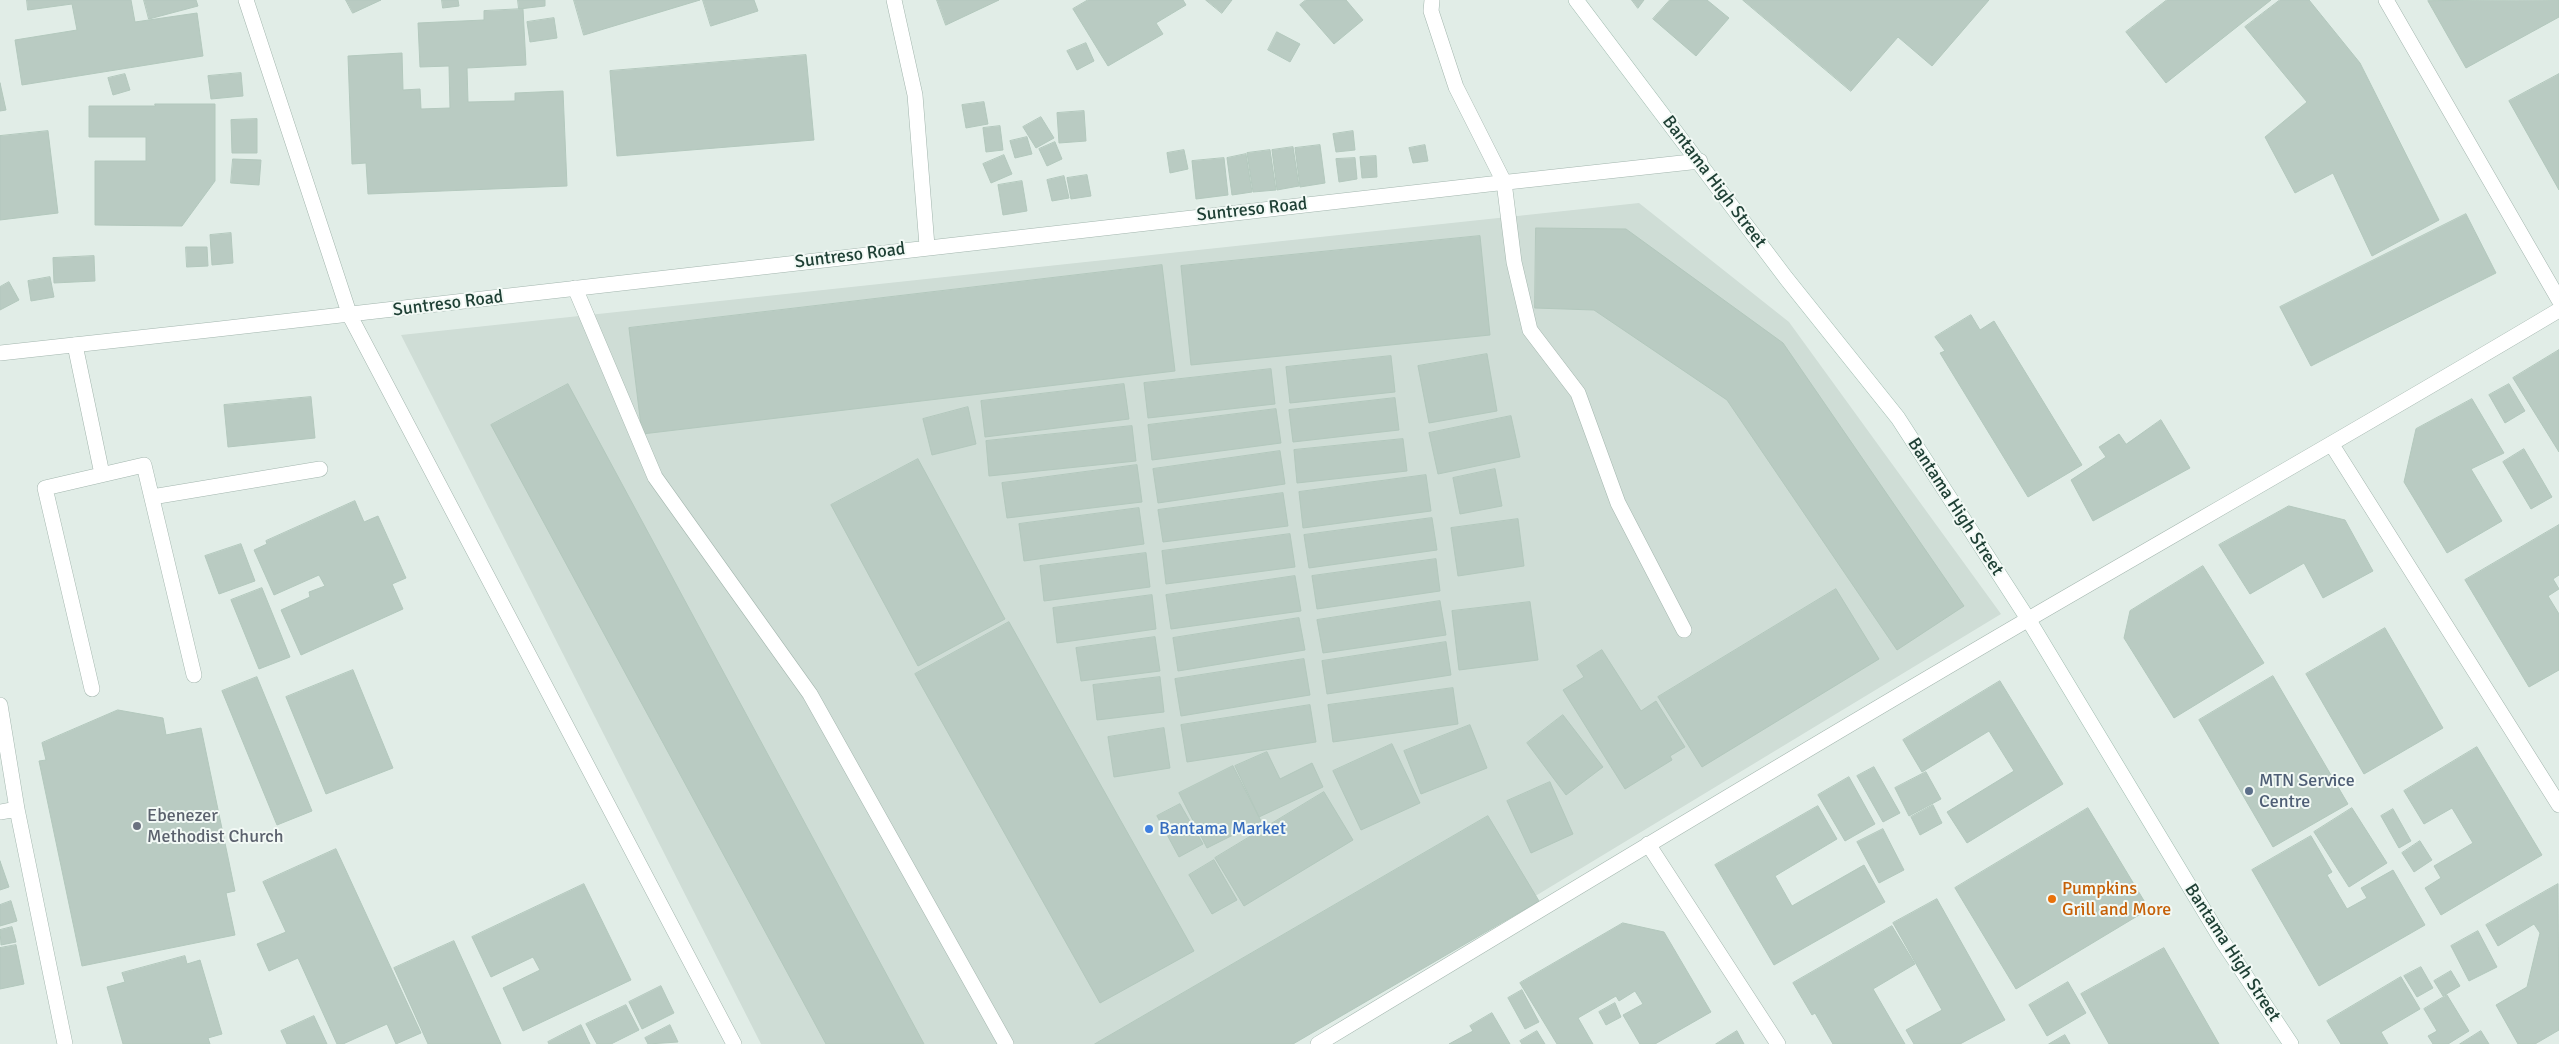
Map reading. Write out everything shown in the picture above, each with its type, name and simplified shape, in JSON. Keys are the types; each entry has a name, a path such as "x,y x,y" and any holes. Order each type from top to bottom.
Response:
{"street":[{"path":"246,0 350,316 734,1044"},
{"path":"894,0 915,95 927,246"},
{"path":"1432,0 1432,11 1456,88 1504,182 1514,262 1530,330 1578,393 1618,503 1684,630"},
{"name":"Bantama High Street","path":"1576,0 1786,278 1898,418 2028,620 2223,942 2291,1044"},
{"path":"2386,0 2559,300"},
{"name":"Suntreso Road","path":"0,353 350,316 927,246 1700,162"},
{"path":"575,288 655,477 810,694 1006,1044"},
{"path":"1318,1044 1648,844 2028,620 2332,445 2559,310"},
{"path":"75,345 102,474"},
{"path":"2332,445 2559,805"},
{"path":"92,689 45,488 144,465 194,675"},
{"path":"152,497 320,469"},
{"path":"0,705 17,809 64,1044"},
{"path":"0,812 17,809"},
{"path":"1648,844 1778,1044"}],"shaded area":[{"name":"Bantama Market","path":"1639,203 1789,322 2001,614 1291,1044 761,1044 401,335"}],"building":[{"path":"27,0 131,0 135,22 197,13 203,56 22,85 15,40 77,30 72,4 28,10"},
{"path":"144,0 196,0 198,6 149,19"},
{"path":"346,0 381,0 353,13"},
{"path":"442,0 458,0 459,6 443,8"},
{"path":"518,0 545,0 545,6 519,9"},
{"path":"574,0 700,0 584,35"},
{"path":"703,0 754,0 758,11 711,26"},
{"path":"937,0 999,0 946,25"},
{"path":"1088,0 1183,0 1186,5 1156,23 1163,34 1108,66 1073,9"},
{"path":"1206,0 1232,0 1222,13"},
{"path":"1306,0 1346,0 1363,20 1334,44 1300,5"},
{"path":"1632,0 1644,0 1638,8"},
{"path":"1670,0 1707,0 1729,18 1696,56 1653,19"},
{"path":"1743,0 1989,0 1932,66 1898,37 1851,91"},
{"path":"2167,0 2271,0 2166,83 2126,32"},
{"path":"2280,0 2309,0 2360,63 2439,220 2372,256 2333,173 2295,193 2265,137 2307,102 2245,27"},
{"path":"2559,0 2559,17 2466,68 2428,1"},
{"path":"523,9 526,65 467,68 468,102 515,101 515,93 563,91 567,186 368,194 366,163 352,164 348,56 402,53 403,90 420,89 421,109 450,108 449,66 420,67 418,23 484,20 484,11"},
{"path":"554,18 557,38 530,42 527,22"},
{"path":"1277,32 1300,44 1290,62 1268,50"},
{"path":"1086,43 1094,61 1077,70 1067,51"},
{"path":"806,55 814,140 617,156 610,71"},
{"path":"241,73 243,96 211,99 208,76"},
{"path":"125,74 130,90 113,95 108,78"},
{"path":"2559,74 2559,190 2509,101"},
{"path":"0,83 6,110 0,111"},
{"path":"984,102 988,124 966,128 962,105"},
{"path":"155,104 215,104 215,181 182,226 95,225 95,161 146,161 146,137 89,137 89,106 155,106"},
{"path":"1084,111 1086,141 1059,143 1057,113"},
{"path":"1041,117 1054,138 1036,148 1023,127"},
{"path":"257,119 257,153 232,153 231,120"},
{"path":"1000,126 1003,150 986,152 983,128"},
{"path":"48,131 58,213 0,220 0,136"},
{"path":"1353,131 1355,150 1336,152 1333,134"},
{"path":"1027,137 1032,154 1015,158 1010,141"},
{"path":"1055,142 1062,159 1047,166 1039,149"},
{"path":"1320,145 1325,183 1300,187 1295,148"},
{"path":"1425,145 1428,161 1413,163 1409,148"},
{"path":"1293,147 1299,186 1277,190 1272,150"},
{"path":"1184,150 1188,169 1170,173 1167,153"},
{"path":"1270,150 1276,190 1253,192 1247,153"},
{"path":"1246,154 1252,192 1232,195 1227,158"},
{"path":"1004,155 1012,174 991,183 983,164"},
{"path":"1376,156 1377,177 1362,178 1360,157"},
{"path":"1224,158 1228,195 1196,199 1192,161"},
{"path":"1355,158 1357,179 1339,182 1336,159"},
{"path":"233,159 261,160 259,185 231,183"},
{"path":"1087,175 1091,196 1071,199 1067,178"},
{"path":"1064,176 1069,198 1052,201 1047,180"},
{"path":"1022,181 1027,211 1003,215 998,185"},
{"path":"2466,214 2496,273 2311,366 2280,307"},
{"path":"1536,228 1626,229 1783,343 1964,606 1897,650 1727,400 1594,310 1535,308"},
{"path":"231,233 233,263 212,265 210,235"},
{"path":"1480,236 1490,335 1191,365 1181,266"},
{"path":"186,247 207,247 208,266 187,267"},
{"path":"94,256 95,281 54,283 53,258"},
{"path":"1162,265 1175,371 642,434 629,328"},
{"path":"50,277 54,297 31,301 28,281"},
{"path":"9,282 19,300 0,310 0,287"},
{"path":"1971,315 1980,330 1994,321 2082,465 2028,497 1940,353 1945,351 1935,337"},
{"path":"2559,350 2559,452 2513,378"},
{"path":"1487,354 1497,411 1429,423 1418,366"},
{"path":"1391,356 1395,392 1290,403 1286,367"},
{"path":"1271,369 1275,404 1148,418 1144,383"},
{"path":"568,384 924,1044 826,1044 491,425"},
{"path":"1124,384 1129,419 985,437 981,401"},
{"path":"2509,384 2525,411 2505,423 2489,395"},
{"path":"311,397 315,438 228,447 224,405"},
{"path":"1395,398 1399,430 1293,442 1289,410"},
{"path":"2472,399 2504,453 2471,469 2502,521 2447,553 2404,482 2416,429"},
{"path":"968,407 976,444 932,455 923,419"},
{"path":"1276,409 1281,443 1152,460 1148,425"},
{"path":"1511,416 1520,457 1438,474 1429,433"},
{"path":"2161,420 2190,468 2093,521 2071,480 2106,457 2099,447 2119,434 2126,444"},
{"path":"1132,426 1136,461 989,476 986,441"},
{"path":"1403,439 1407,471 1297,483 1294,450"},
{"path":"2524,449 2552,497 2531,509 2503,462"},
{"path":"1280,451 1285,484 1158,503 1153,469"},
{"path":"918,459 1005,619 918,666 831,505"},
{"path":"1137,465 1142,502 1007,518 1002,483"},
{"path":"1495,469 1502,506 1460,514 1453,478"},
{"path":"1426,475 1431,511 1303,528 1299,492"},
{"path":"1283,493 1288,526 1163,542 1158,510"},
{"path":"355,501 364,522 378,516 406,578 392,584 403,609 301,655 281,610 310,597 309,592 325,586 319,575 274,595 254,550 267,544 266,541"},
{"path":"2289,506 2345,520 2373,571 2323,598 2304,563 2250,594 2219,545"},
{"path":"1139,508 1144,544 1024,561 1019,524"},
{"path":"1432,518 1437,550 1309,568 1304,535"},
{"path":"1518,519 1524,566 1458,576 1451,528"},
{"path":"2559,525 2559,575 2553,579 2559,589 2548,596 2559,614 2559,670 2529,687 2465,580"},
{"path":"1290,534 1295,567 1166,584 1162,551"},
{"path":"241,544 255,581 219,594 205,556"},
{"path":"1146,553 1150,587 1044,601 1040,566"},
{"path":"1436,559 1440,591 1317,609 1312,576"},
{"path":"2203,566 2264,663 2174,718 2124,638 2130,611"},
{"path":"1295,576 1301,611 1171,629 1166,595"},
{"path":"262,588 290,657 259,669 231,600"},
{"path":"1836,589 1879,659 1702,767 1658,697"},
{"path":"1152,595 1156,629 1057,643 1053,608"},
{"path":"1440,601 1446,635 1323,653 1317,620"},
{"path":"1530,602 1538,660 1459,670 1452,611"},
{"path":"1299,618 1305,650 1178,671 1173,638"},
{"path":"1009,622 1194,951 1100,1003 915,674"},
{"path":"2385,628 2443,728 2364,774 2306,674"},
{"path":"1155,637 1160,671 1081,681 1076,648"},
{"path":"1446,642 1451,675 1327,694 1322,661"},
{"path":"1602,650 1641,711 1656,701 1685,747 1670,756 1672,760 1625,789 1563,690 1584,677 1577,666"},
{"path":"1304,659 1310,695 1181,716 1175,679"},
{"path":"353,670 393,768 326,794 286,697"},
{"path":"2273,676 2348,804 2273,847 2199,720"},
{"path":"257,677 312,811 277,825 222,691"},
{"path":"1160,677 1164,712 1097,720 1093,685"},
{"path":"2000,681 2063,784 1967,843 1947,812 2014,771 1989,731 1922,772 1903,740"},
{"path":"1453,688 1458,724 1333,742 1328,705"},
{"path":"1310,705 1316,742 1187,762 1181,725"},
{"name":"Ebenezer Methodist Church","path":"118,710 163,718 166,735 201,728 235,891 226,893 235,935 82,966 39,761 46,760 42,743"},
{"path":"1563,715 1603,767 1566,795 1527,743"},
{"path":"1470,725 1487,768 1421,794 1404,751"},
{"path":"1164,728 1170,768 1114,777 1108,737"},
{"path":"1392,744 1420,803 1361,830 1333,771"},
{"path":"2477,747 2542,855 2441,915 2425,888 2441,878 2434,866 2473,843 2452,808 2424,824 2404,791"},
{"path":"1267,752 1280,779 1312,763 1323,787 1259,817 1235,766"},
{"path":"1233,766 1261,821 1207,848 1179,793"},
{"path":"1874,767 1900,813 1883,822 1857,776"},
{"path":"1926,772 1941,799 1909,816 1895,788"},
{"path":"1849,777 1875,824 1845,841 1818,795"},
{"path":"1550,782 1573,834 1531,853 1507,801"},
{"path":"1324,792 1353,840 1244,906 1215,858"},
{"path":"1180,804 1203,844 1179,857 1157,816"},
{"path":"1933,805 1942,823 1920,835 1911,817"},
{"path":"1818,806 1837,839 1775,876 1792,906 1864,865 1885,902 1774,965 1715,865"},
{"name":"Pumpkins Grill and More","path":"2088,808 2149,909 2016,989 1955,888"},
{"path":"2352,808 2387,863 2349,887 2314,832"},
{"path":"2393,809 2411,841 2399,848 2381,816"},
{"path":"1488,816 1539,901 1293,1044 1095,1044"},
{"path":"1883,829 1904,870 1879,883 1857,842"},
{"path":"2311,836 2332,872 2327,875 2347,909 2367,898 2361,888 2393,870 2425,925 2319,986 2252,870"},
{"path":"2420,841 2432,860 2414,872 2402,853"},
{"path":"336,849 421,1033 396,1044 387,1024 343,1044 337,1044 298,958 269,971 257,944 286,932 263,882"},
{"path":"1214,860 1237,900 1212,914 1189,875"},
{"path":"0,861 9,887 0,890"},
{"path":"584,884 631,980 523,1031 503,988 540,970 533,957 491,977 472,937"},
{"path":"2558,884 2559,1030 2535,1044 2518,1044 2496,1005 2527,987 2540,933 2534,924 2498,946 2486,925"},
{"path":"1937,899 2005,1020 1960,1044 1914,1044 1906,1030 1942,1010 1893,923"},
{"path":"11,901 17,921 0,926 0,905"},
{"path":"1623,923 1664,932 1711,1012 1655,1044 1640,1044 1623,1015 1643,1004 1635,991 1619,1001 1616,996 1578,1018 1593,1044 1557,1044 1520,983"},
{"path":"1892,926 1915,964 1873,989 1905,1044 1833,1044 1815,1013 1812,1015 1793,983"},
{"path":"12,927 16,942 1,945 0,930"},
{"path":"2478,931 2497,967 2469,981 2451,946"},
{"path":"454,941 501,1044 428,1044 394,968"},
{"path":"16,945 24,984 0,989 0,948"},
{"path":"2164,948 2219,1044 2109,1044 2081,994"},
{"path":"185,956 187,964 200,960 222,1034 208,1038 210,1044 123,1044 107,987 125,982 122,973"},
{"path":"2421,967 2433,988 2417,997 2404,976"},
{"path":"2451,971 2460,986 2443,996 2434,981"},
{"path":"2401,977 2420,1009 2381,1032 2388,1044 2341,1044 2327,1021"},
{"path":"2068,982 2086,1013 2047,1036 2029,1005"},
{"path":"661,986 674,1013 642,1029 629,1002"},
{"path":"1522,990 1539,1022 1525,1029 1508,998"},
{"path":"2447,995 2469,1031 2448,1044 2433,1044 2428,1036 2437,1031 2424,1009"},
{"path":"1615,1003 1621,1017 1606,1025 1599,1012"},
{"path":"626,1005 639,1030 611,1044 597,1044 586,1024"},
{"path":"1492,1013 1510,1044 1449,1044 1473,1031 1470,1026"},
{"path":"314,1016 327,1044 287,1044 281,1031"},
{"path":"581,1025 590,1044 549,1044 548,1042"},
{"path":"670,1025 678,1042 648,1044 645,1038"},
{"path":"1537,1031 1545,1044 1522,1044 1520,1041"},
{"path":"1737,1031 1744,1044 1716,1044"},
{"path":"2481,1031 2489,1044 2460,1044"},
{"path":"2065,1035 2070,1044 2049,1044"}],"place":[{"name":"MTN Service Centre","path":"2249,791"},
{"name":"Ebenezer Methodist Church","path":"137,826"},
{"name":"Bantama Market","path":"1149,829"},
{"name":"Pumpkins Grill and More","path":"2052,899"}]}
